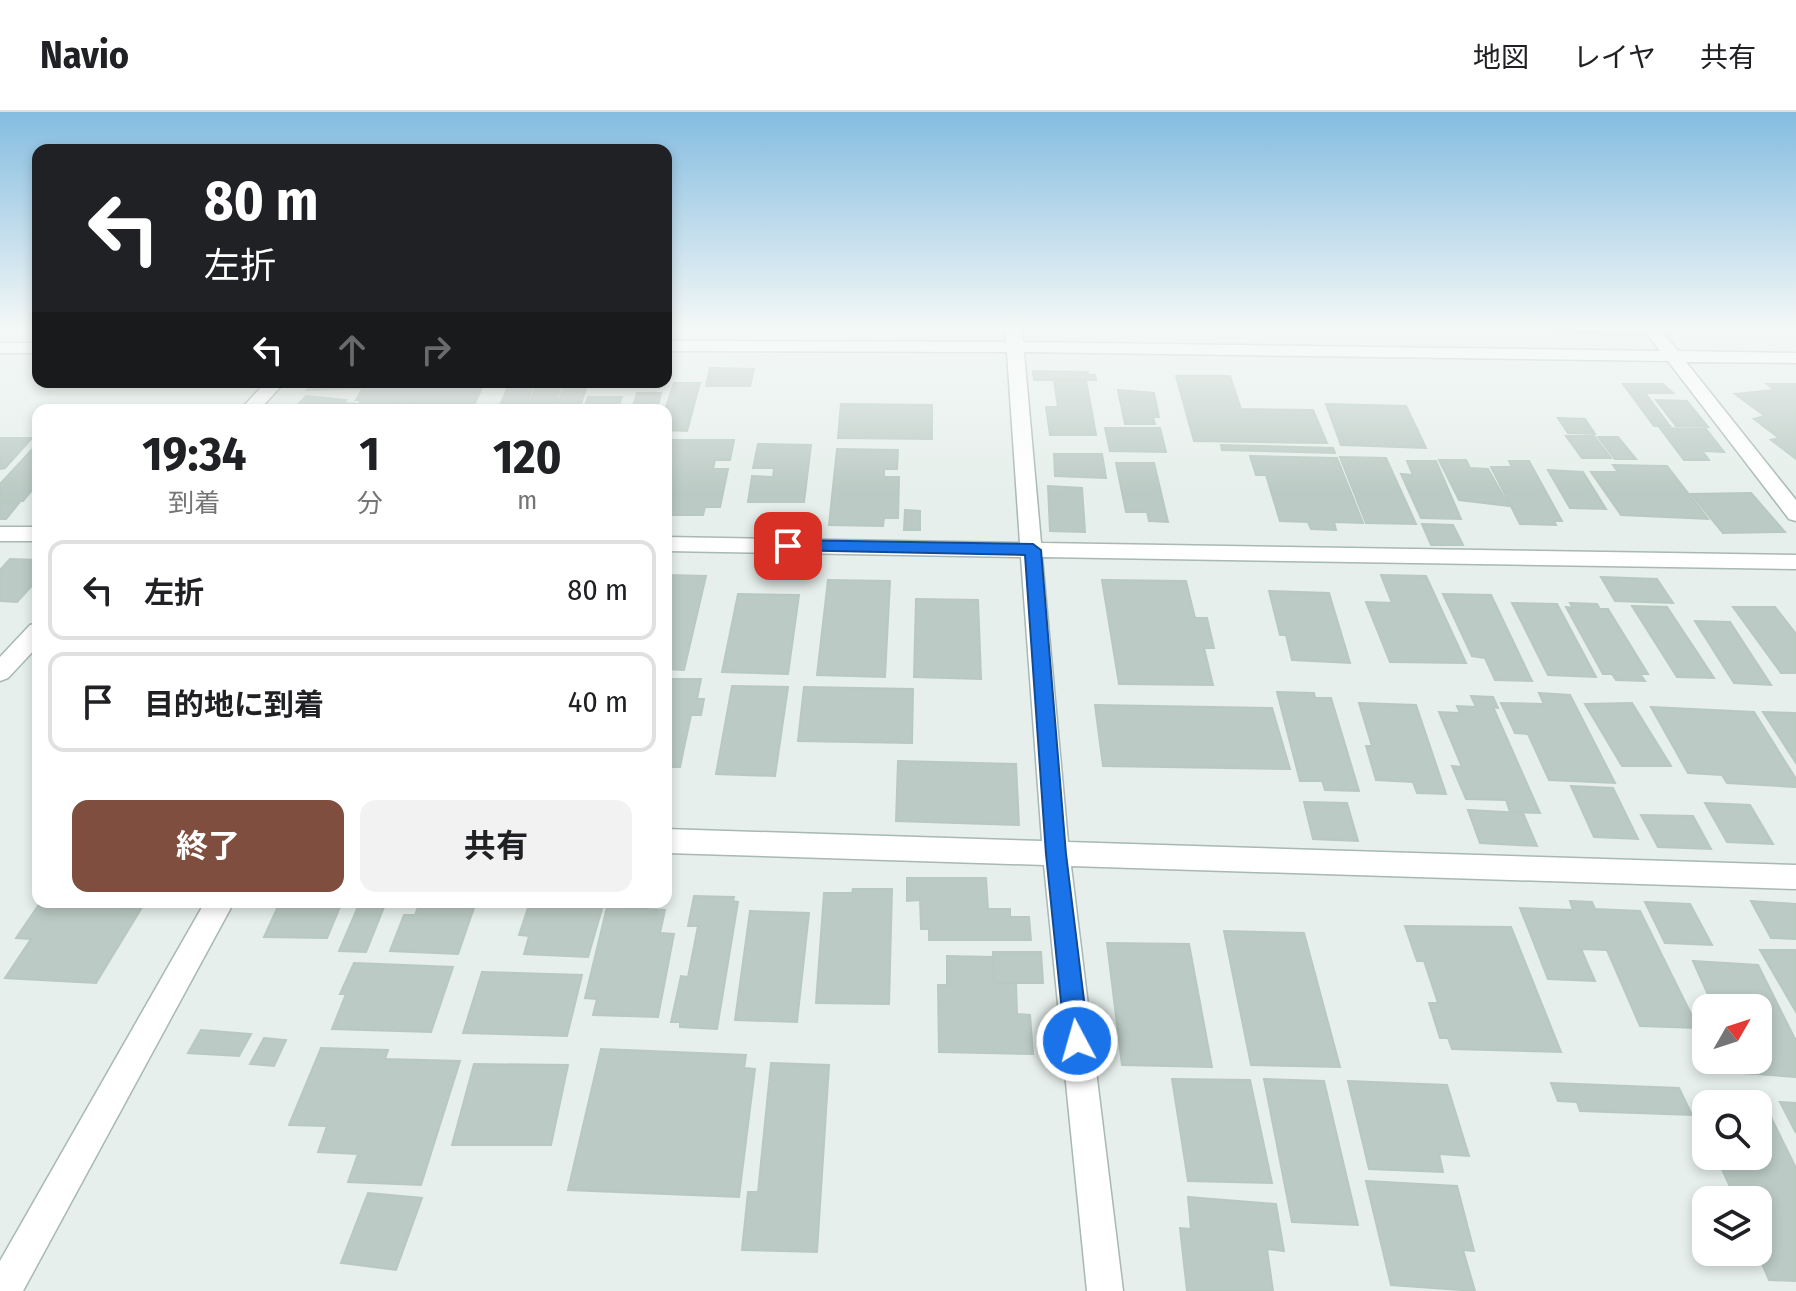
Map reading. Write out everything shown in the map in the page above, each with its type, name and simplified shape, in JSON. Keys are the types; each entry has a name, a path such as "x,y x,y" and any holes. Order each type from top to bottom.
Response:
{"street":[{"path":"1017,382 1056,854 1105,1291"},
{"path":"1694,382 1796,514"},
{"path":"255,404 270,388"},
{"path":"0,534 32,534"},
{"path":"672,544 1796,562"},
{"path":"0,672 32,637"},
{"path":"672,841 1796,877"},
{"path":"3,1291 217,908"}],"building":[{"path":"707,382 751,382 750,386 706,386"},
{"path":"1054,382 1086,382 1096,435 1050,435 1046,407 1058,407"},
{"path":"1178,382 1232,382 1241,409 1313,410 1327,443 1194,441"},
{"path":"674,383 700,383 687,431 672,430 672,404 667,404"},
{"path":"1623,384 1663,384 1673,393 1645,393 1670,426 1654,426"},
{"path":"1767,384 1796,384 1796,459 1771,440 1779,438 1754,419 1765,416 1735,394 1774,390"},
{"path":"308,388 363,388 307,390"},
{"path":"363,388 482,388 475,404 359,404 361,400 356,400"},
{"path":"507,388 533,388 526,404 501,404"},
{"path":"535,388 561,388 555,404 529,404"},
{"path":"564,388 586,388 581,404 557,404"},
{"path":"1118,390 1154,393 1159,417 1153,417 1155,424 1125,424"},
{"path":"637,393 661,393 658,404 634,404"},
{"path":"306,396 357,404 299,404"},
{"path":"588,397 622,397 620,404 586,404"},
{"path":"1656,400 1687,401 1708,427 1676,426"},
{"path":"841,404 932,405 932,439 838,438"},
{"path":"1326,404 1406,406 1426,448 1341,445"},
{"path":"1558,418 1585,419 1595,434 1568,433"},
{"path":"1105,428 1160,428 1166,452 1110,451"},
{"path":"1660,428 1706,429 1724,452 1702,451 1709,460 1684,460"},
{"path":"1566,436 1594,436 1611,458 1582,458"},
{"path":"1598,437 1618,437 1636,459 1615,459"},
{"path":"0,438 32,438 5,468 0,469"},
{"path":"672,440 734,440 730,460 715,460 713,469 728,469 720,507 705,507 703,515 672,515"},
{"path":"758,444 811,445 804,502 748,502 752,476 773,477 774,468 753,468"},
{"path":"1221,445 1333,448 1335,453 1222,450"},
{"path":"32,449 32,490 23,501 0,501 0,484"},
{"path":"837,449 898,450 897,469 884,469 884,477 899,477 898,518 884,518 883,526 829,525"},
{"path":"1054,454 1102,454 1106,478 1055,476"},
{"path":"1250,456 1337,458 1363,523 1334,522 1336,530 1311,529 1308,522 1280,521 1266,475 1256,475"},
{"path":"1340,457 1386,458 1416,524 1366,523"},
{"path":"1439,460 1466,460 1470,468 1488,469 1509,506 1459,500"},
{"path":"1407,461 1436,461 1461,519 1421,518 1401,474 1413,475"},
{"path":"1509,461 1529,461 1562,521 1554,521 1556,525 1520,524 1491,467 1512,467"},
{"path":"1116,463 1154,463 1168,522 1149,521 1147,512 1126,512"},
{"path":"1613,465 1667,466 1708,519 1621,515 1591,472 1618,472"},
{"path":"1548,470 1583,472 1606,509 1570,508"},
{"path":"1048,486 1082,488 1085,532 1050,531"},
{"path":"1751,493 1785,532 1723,533 1691,494"},
{"path":"0,503 19,503 6,519 0,519"},
{"path":"905,510 920,511 920,530 904,530"},
{"path":"1422,524 1453,525 1463,545 1431,545"},
{"path":"10,559 32,560 32,586 17,602 0,601 0,570"},
{"path":"672,575 706,576 684,670 672,669"},
{"path":"1381,575 1426,576 1466,663 1390,662 1366,602 1392,603"},
{"path":"1601,577 1657,579 1673,603 1615,601"},
{"path":"828,580 890,581 885,677 817,675"},
{"path":"1102,580 1186,581 1195,618 1207,618 1214,648 1204,648 1213,685 1119,684"},
{"path":"1269,591 1329,593 1350,663 1292,660 1286,635 1280,635"},
{"path":"738,594 799,595 788,674 722,672"},
{"path":"1443,594 1491,595 1532,681 1495,680 1485,658 1472,656"},
{"path":"916,599 978,600 981,679 914,677"},
{"path":"1512,603 1557,604 1596,677 1548,675"},
{"path":"1570,603 1597,604 1600,609 1608,609 1648,674 1640,674 1645,681 1616,680 1612,674 1603,674 1566,607 1573,608"},
{"path":"1632,606 1667,607 1714,678 1677,677"},
{"path":"1733,607 1775,607 1796,634 1796,673 1781,673"},
{"path":"1695,621 1730,622 1771,685 1734,683"},
{"path":"672,679 701,679 697,699 704,699 701,715 691,715 680,767 672,767"},
{"path":"732,686 788,687 775,776 716,774"},
{"path":"804,687 913,689 912,743 798,741"},
{"path":"1277,692 1314,693 1315,698 1331,698 1359,791 1325,790 1322,781 1300,781"},
{"path":"1539,693 1570,695 1615,783 1549,780 1528,734 1515,733 1501,703 1544,704"},
{"path":"1471,696 1493,697 1498,708 1493,707 1540,813 1510,812 1506,800 1466,799 1452,766 1462,767 1439,712 1460,713 1457,706 1476,707"},
{"path":"1359,703 1416,705 1446,794 1417,793 1413,782 1376,780 1366,746 1372,746"},
{"path":"1632,703 1671,766 1622,766 1585,704"},
{"path":"1095,705 1272,708 1290,769 1103,766"},
{"path":"1651,707 1754,712 1796,779 1796,787 1727,783 1722,775 1688,773"},
{"path":"1763,712 1796,713 1796,763"},
{"path":"898,761 1016,764 1019,825 896,821"},
{"path":"1571,786 1613,788 1638,839 1594,837"},
{"path":"1304,802 1347,803 1358,841 1313,839"},
{"path":"1705,803 1750,805 1773,844 1727,842"},
{"path":"1468,810 1523,813 1537,846 1480,843"},
{"path":"1641,815 1693,816 1711,849 1658,847"},
{"path":"907,878 986,878 988,909 1010,909 1010,917 1029,917 1031,940 929,940 929,929 921,929 920,900 907,901"},
{"path":"853,889 892,889 889,1004 816,1003 824,893 852,893"},
{"path":"694,896 734,897 733,901 738,902 717,1029 680,1027 680,1022 671,1022 681,976 688,977 698,926 688,926"},
{"path":"1570,901 1592,902 1595,909 1640,911 1692,1016 1692,1028 1640,1026 1607,950 1581,949 1595,981 1548,979 1520,908 1573,910"},
{"path":"1751,901 1796,904 1796,939 1771,938"},
{"path":"1645,902 1690,904 1712,945 1665,943"},
{"path":"37,908 141,909 96,983 5,978 31,939 16,938"},
{"path":"277,908 340,908 327,938 264,937"},
{"path":"357,908 384,908 366,952 339,951"},
{"path":"418,908 474,908 458,954 390,951 404,915 415,915"},
{"path":"528,908 602,908 588,957 524,954 529,936 519,935"},
{"path":"607,908 665,910 660,933 674,934 658,1017 593,1015 597,999 585,998"},
{"path":"750,911 809,913 797,1022 735,1020"},
{"path":"1405,926 1511,927 1561,1052 1452,1049 1448,1038 1440,1038 1429,1003 1438,1003 1424,961 1417,961"},
{"path":"1224,931 1304,933 1340,1067 1251,1065"},
{"path":"1107,943 1189,944 1212,1067 1122,1065"},
{"path":"1760,950 1796,950 1796,1012"},
{"path":"993,952 1041,952 1043,983 994,983"},
{"path":"947,956 993,957 994,983 1016,983 1017,1014 1030,1015 1033,1054 939,1052 938,985 947,985"},
{"path":"1693,961 1758,965 1796,1041 1796,1077 1756,1074 1772,1074 1772,994 1708,994"},
{"path":"354,963 453,967 431,1032 332,1029 346,994 340,994"},
{"path":"482,972 582,975 567,1036 463,1033"},
{"path":"201,1030 251,1034 239,1056 188,1053"},
{"path":"264,1038 286,1040 274,1066 250,1064"},
{"path":"321,1048 388,1050 385,1059 460,1061 421,1185 348,1182 358,1154 318,1152 327,1126 289,1125"},
{"path":"601,1049 746,1055 744,1068 755,1069 739,1197 568,1190"},
{"path":"771,1063 829,1065 817,1252 742,1250 748,1192 758,1192"},
{"path":"474,1064 568,1065 551,1145 452,1145"},
{"path":"1172,1079 1250,1080 1272,1183 1188,1181"},
{"path":"1264,1079 1324,1081 1358,1225 1292,1222"},
{"path":"1348,1081 1447,1085 1469,1156 1439,1154 1443,1172 1369,1169"},
{"path":"1551,1083 1679,1088 1692,1115 1580,1111 1577,1102 1558,1101"},
{"path":"1780,1102 1796,1103 1796,1133"},
{"path":"1772,1119 1796,1168 1796,1281 1769,1280 1763,1266 1772,1266 1772,1186 1730,1186 1722,1170 1772,1170"},
{"path":"1366,1181 1457,1186 1474,1251 1463,1250 1475,1291 1391,1285"},
{"path":"368,1193 422,1198 396,1270 341,1263"},
{"path":"1188,1197 1276,1204 1284,1251 1267,1249 1273,1291 1187,1291 1180,1228 1191,1229"}],"route":[{"path":"788,546 1033,550 1056,854 1077,1041"}]}
